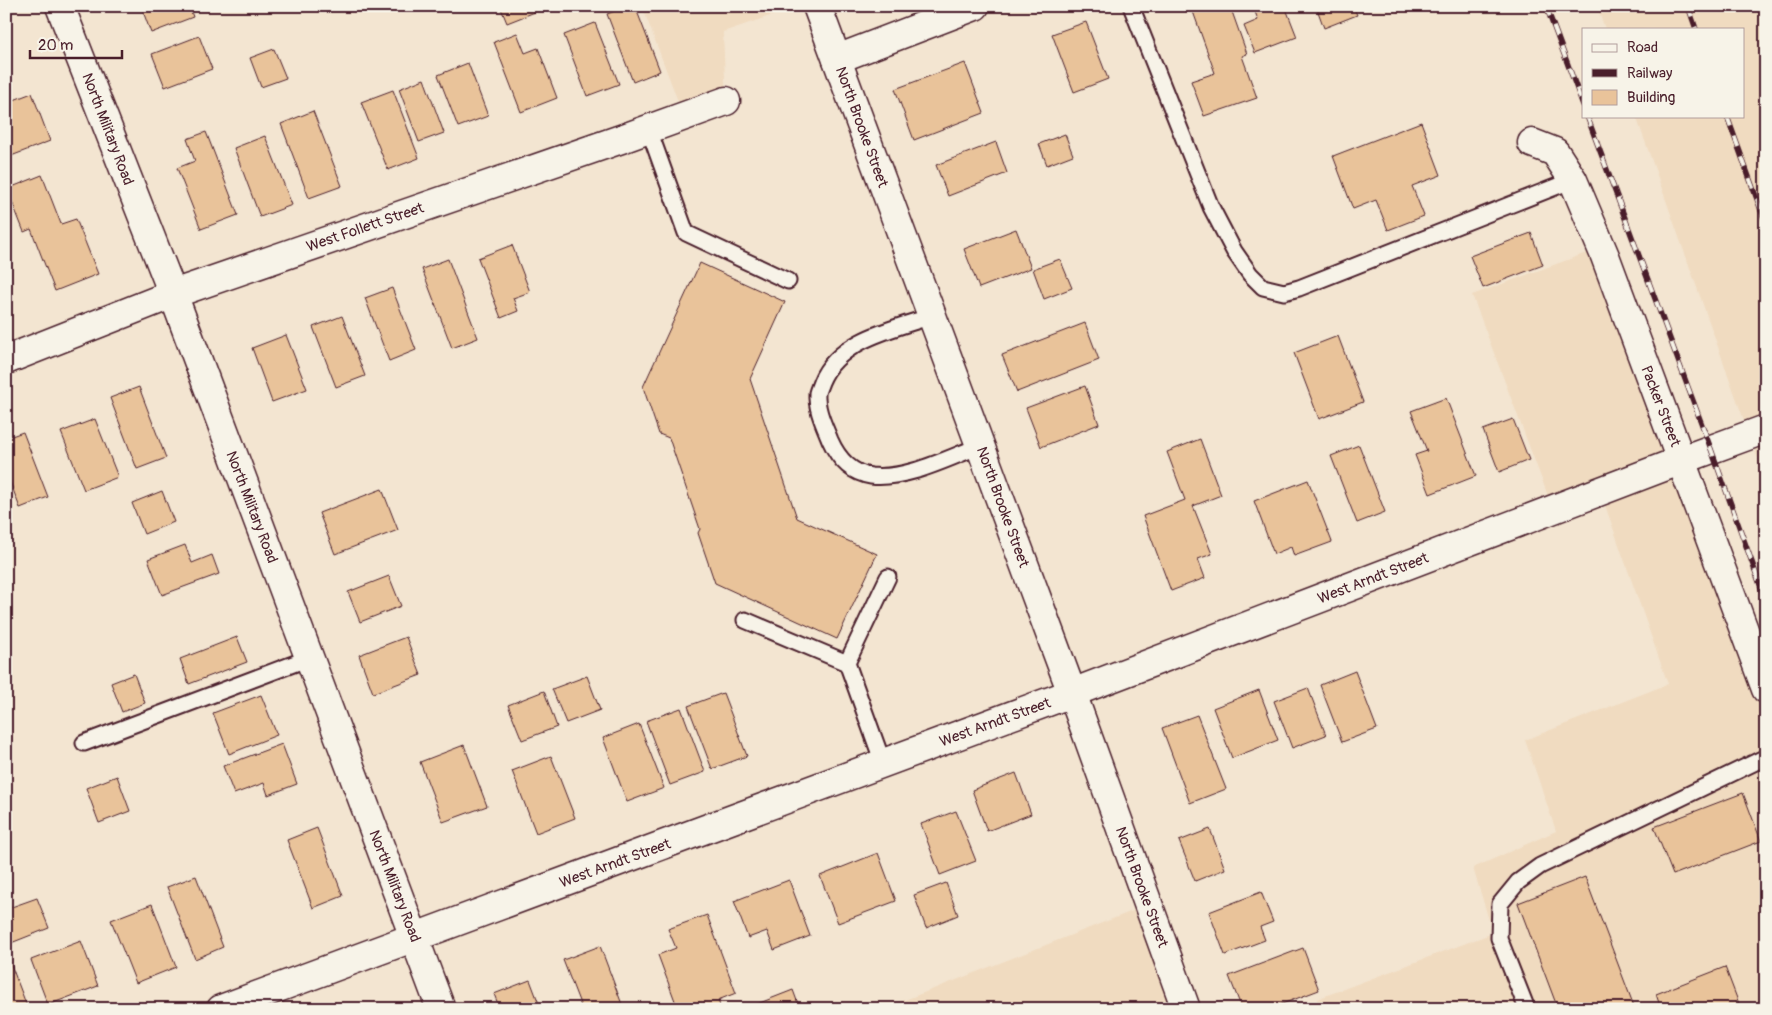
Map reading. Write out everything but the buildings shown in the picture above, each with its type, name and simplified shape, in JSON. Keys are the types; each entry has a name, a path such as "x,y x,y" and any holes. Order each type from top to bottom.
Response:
{"street":[{"name":"North Military Road","path":"60,6 173,294 442,1009"},
{"name":"North Brooke Street","path":"817,6 1072,693 1186,1009"},
{"path":"837,59 975,6"},
{"name":"West Follett Street","path":"6,360 173,294 649,130 726,101"},
{"name":"Packer Street","path":"1532,143 1555,152 1573,180 1605,256 1766,689"},
{"name":"West Arndt Street","path":"222,1009 1072,693 1766,429"}],"lane":[{"path":"1131,6 1211,208 1234,252 1250,274 1263,287 1284,292 1299,288 1573,180"},
{"path":"649,130 686,233 788,281"},
{"path":"932,316 882,333 836,357 826,371 817,392 819,413 835,452 849,468 869,476 891,476 930,465 980,446"},
{"path":"883,763 847,664 888,578"},
{"path":"745,620 847,664"},
{"path":"84,743 309,658"},
{"path":"1528,1009 1498,938 1500,904 1518,882 1540,866 1766,757"}],"shaded area":[{"path":"642,6 799,6 723,32 726,101 684,117"},
{"path":"1597,6 1766,6 1766,482 1637,118 1744,118 1744,28 1605,28"},
{"path":"1589,252 1766,689 1766,1009 1321,1009 1317,999 1493,933 1473,868 1556,831 1525,740 1668,684 1600,491 1553,509 1472,295"},
{"path":"1148,905 1186,1009 882,1009"}],"railway":[{"path":"1546,6 1582,102"},
{"path":"1688,6 1696,28"},
{"path":"1588,118 1766,601"},
{"path":"1728,118 1766,224"}]}
